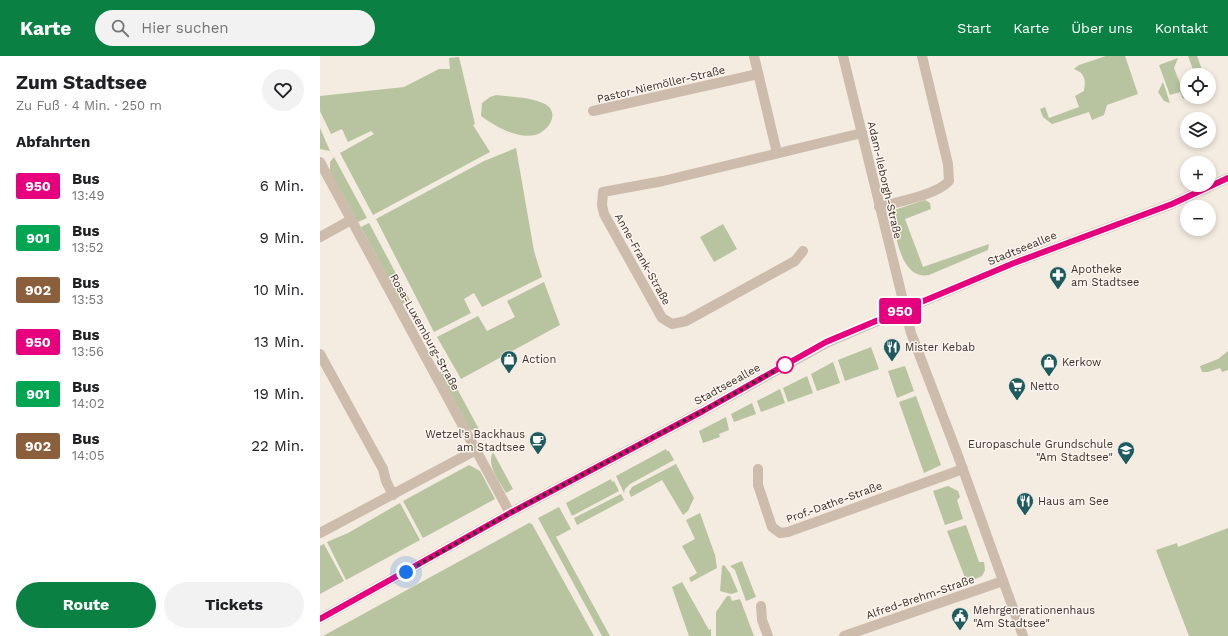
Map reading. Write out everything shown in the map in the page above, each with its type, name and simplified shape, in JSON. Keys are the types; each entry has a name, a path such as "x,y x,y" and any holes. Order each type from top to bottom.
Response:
{"street":[{"path":"754,56 777,153"},
{"name":"Adam-Ileborgh-Straße","path":"843,56 879,207 914,340 963,469 1023,636"},
{"path":"879,207 932,191 942,187 949,181 948,164 922,56"},
{"name":"Pastor-Niemöller-Straße","path":"593,111 758,74"},
{"name":"Anne-Frank-Straße","path":"803,251 795,261 686,322 672,324 662,318 604,214 602,205 603,192 663,181 862,134"},
{"name":"Rosa-Luxemburg-Straße","path":"320,162 510,513"},
{"name":"Stadtseeallee","path":"320,619 510,513 703,411 826,342 1020,261 1172,204 1228,178"},
{"path":"320,237 351,220"},
{"path":"320,354 383,469 386,481 394,494"},
{"path":"320,533 476,450"},
{"name":"Prof.-Dathe-Straße","path":"758,469 758,485 772,527 780,533 788,532 963,469"},
{"name":"Alfred-Brehm-Straße","path":"844,636 1003,581"},
{"path":"761,606 762,620 768,636"}],"green space":[{"path":"1106,56 1125,56 1138,94 1107,105 1104,115 1092,120 1089,112 1052,124 1043,117 1040,109 1045,107 1049,118 1079,107 1075,96 1084,91 1085,80 1083,75 1074,69 1079,65"},
{"path":"1188,56 1197,56 1201,68 1192,68"},
{"path":"459,57 475,124 473,125 490,152 373,215 340,153 374,134 371,131 348,142 342,129 331,134 320,111 320,96 404,87 439,69 450,69 449,58"},
{"path":"1178,58 1174,68 1180,83 1180,92 1170,95 1159,65"},
{"path":"1163,82 1170,103 1164,101 1158,92"},
{"path":"496,95 527,99 545,104 552,112 551,122 544,130 535,135 528,136 506,131 481,116 482,103 490,97"},
{"path":"320,128 330,151 320,149"},
{"path":"516,148 534,251 542,277 482,307 474,293 464,299 471,313 434,332 376,219 484,161"},
{"path":"334,157 367,218 358,222 330,171 330,162"},
{"path":"925,200 930,203 931,209 905,219 923,267 989,244 988,250 929,275 919,275 911,270 905,263 897,242 891,211"},
{"path":"369,223 410,300 402,304 361,227"},
{"path":"723,224 737,249 714,262 700,237"},
{"path":"544,282 560,325 461,379 437,337 478,316 487,331 515,317 507,301"},
{"path":"871,347 879,369 845,381 838,360"},
{"path":"1228,351 1228,370 1222,372 1220,368 1208,372 1202,372 1200,366 1218,359"},
{"path":"833,362 840,383 817,391 811,374"},
{"path":"905,366 914,391 897,398 888,371"},
{"path":"446,368 482,435 470,429 439,372"},
{"path":"807,376 813,393 788,402 783,388"},
{"path":"780,389 785,403 761,412 757,401"},
{"path":"916,396 941,465 924,473 899,402"},
{"path":"752,403 756,414 734,422 731,414"},
{"path":"726,417 729,430 719,434 720,437 703,443 699,431"},
{"path":"666,449 669,451 674,460 630,484 625,489 624,493 616,476"},
{"path":"493,452 513,489 506,493 492,468 491,457"},
{"path":"676,464 694,498 688,511 683,515 662,480 631,497 629,492 632,487"},
{"path":"469,465 480,471 495,499 423,538 403,501"},
{"path":"611,479 612,482 614,481 619,491 572,516 566,503"},
{"path":"948,486 958,491 960,497 957,500 963,519 945,525 933,491"},
{"path":"621,494 624,500 577,525 574,518"},
{"path":"400,503 420,540 346,580 327,542 348,533"},
{"path":"559,507 571,529 556,537 610,636 602,636 538,518"},
{"path":"700,513 715,555 717,568 691,582 689,578 697,573 682,546 695,539 686,520"},
{"path":"529,523 532,524 594,636 323,636"},
{"path":"966,525 979,562 984,562 985,570 982,576 967,583 947,531"},
{"path":"1228,528 1228,636 1189,636 1156,550 1177,543 1178,547"},
{"path":"324,544 344,581 320,594 320,546"},
{"path":"742,561 756,597 746,601 735,570 730,566"},
{"path":"724,565 730,573 738,592 731,594 720,591 722,566"},
{"path":"682,582 709,630 711,629 711,636 689,636 672,587"},
{"path":"727,596 730,596 732,601 740,599 754,636 716,636 716,612"}],"bus line":[{"name":"950","path":"320,619 432,558 510,513 740,391 799,356 826,342 877,320 935,298 1014,263 1172,204 1216,182 1228,178"}],"place":[{"name":"Apotheke am Stadtsee","path":"1058,290"},
{"name":"Mister Kebab","path":"892,362"},
{"name":"Action","path":"509,374"},
{"name":"Kerkow","path":"1049,377"},
{"name":"Netto","path":"1017,401"},
{"name":"Wetzel's Backhaus am Stadtsee","path":"538,455"},
{"name":"Europaschule Grundschule \"Am Stadtsee\"","path":"1126,465"},
{"name":"Haus am See","path":"1025,516"},
{"name":"Mehrgenerationenhaus \"Am Stadtsee\"","path":"960,631"}],"route":[{"path":"406,572 510,513 703,411 787,364 785,365"}]}
